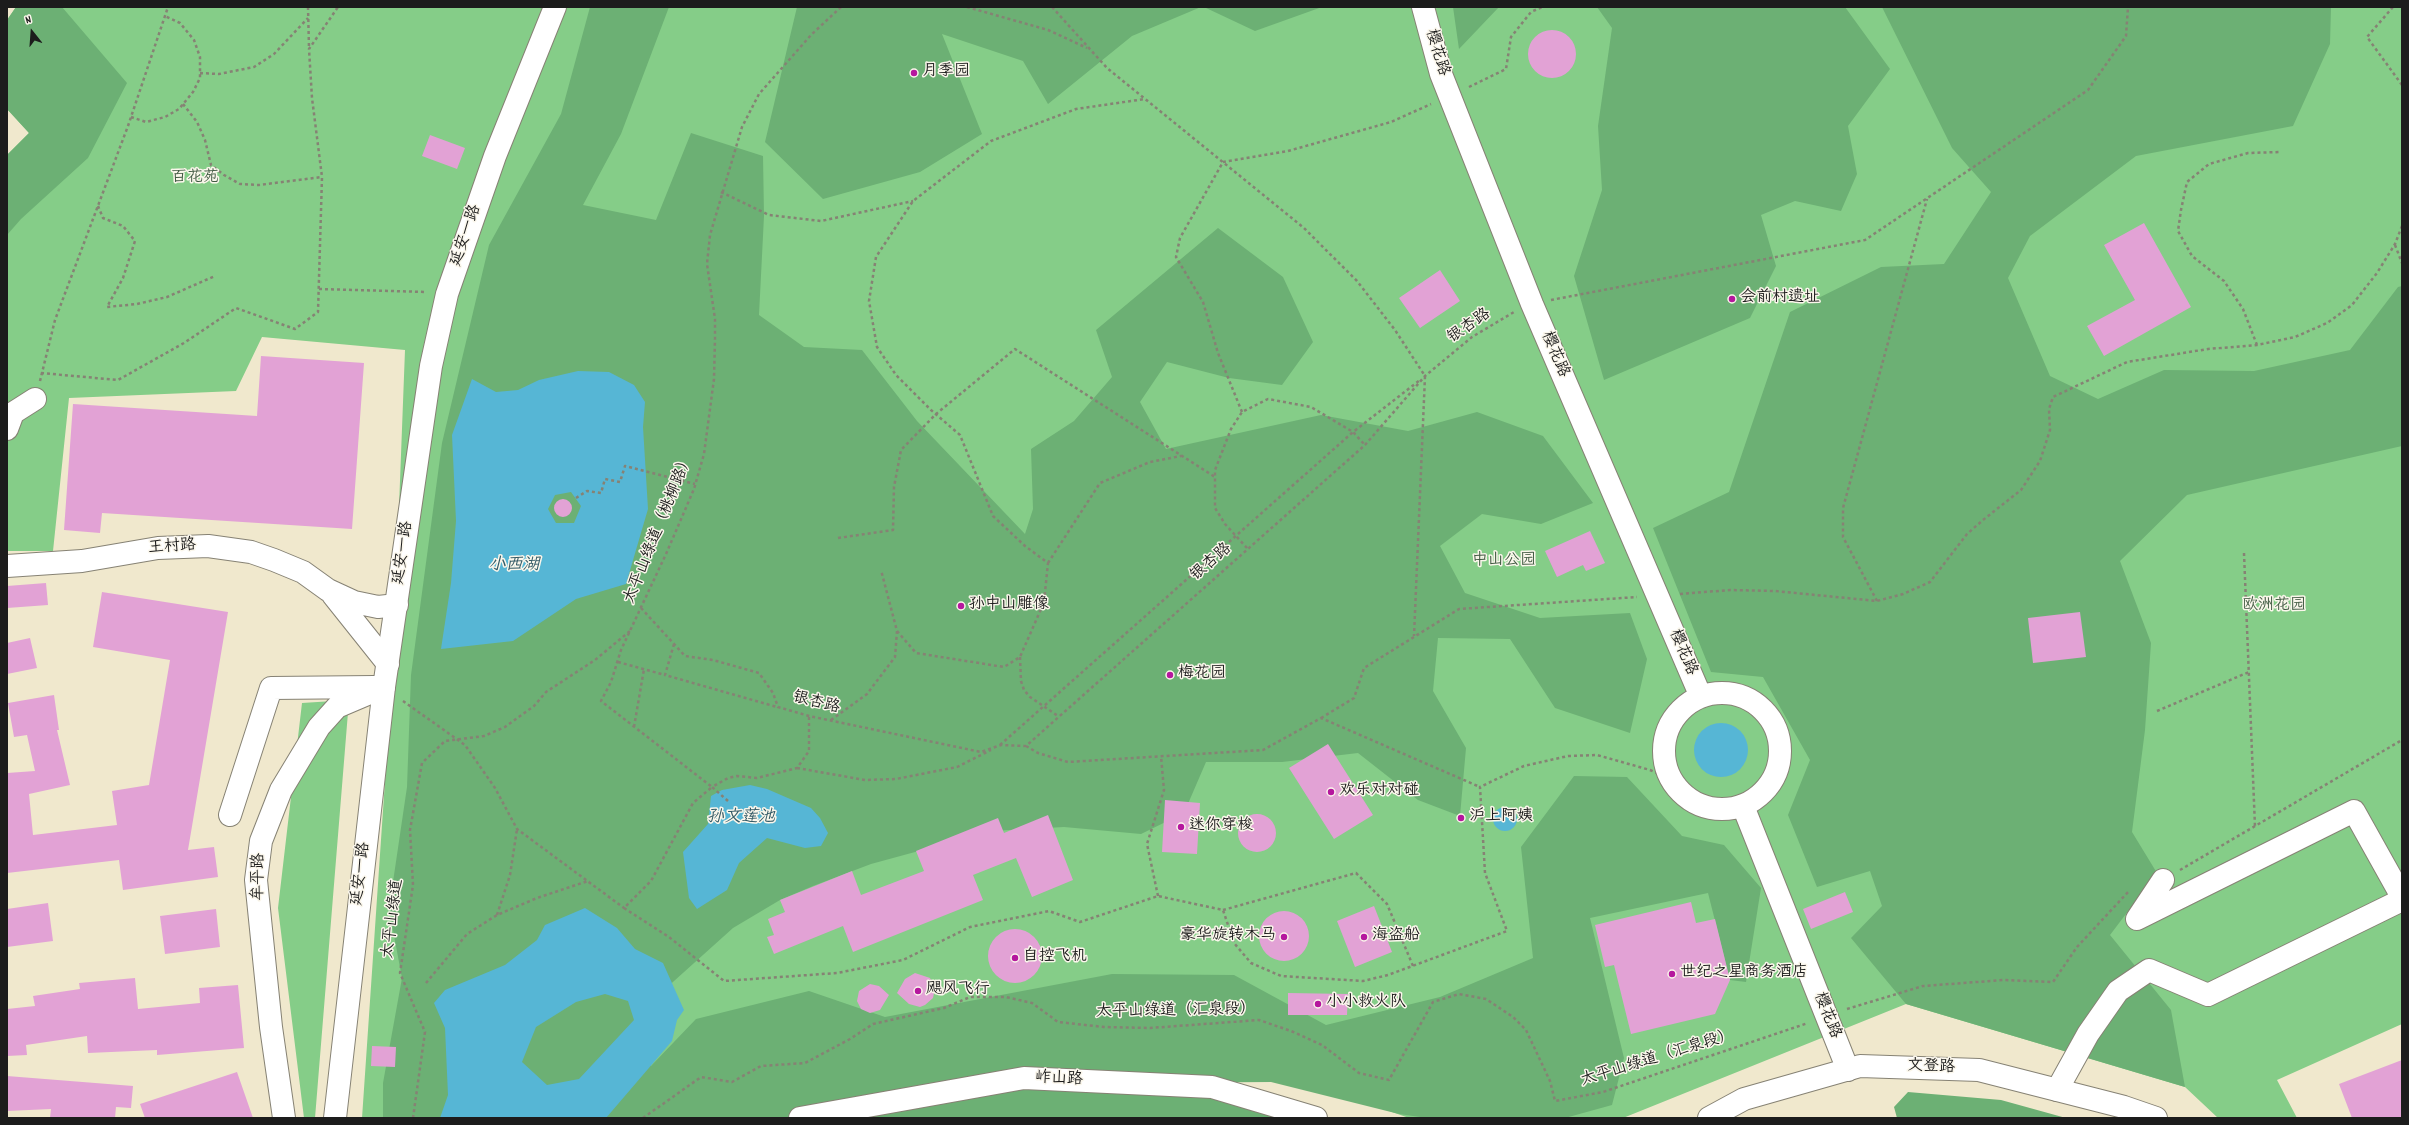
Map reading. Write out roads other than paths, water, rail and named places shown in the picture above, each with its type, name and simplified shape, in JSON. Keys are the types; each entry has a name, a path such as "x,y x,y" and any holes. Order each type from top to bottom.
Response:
{"street":[{"name":"延安一路","path":"335,1118 384,687 431,366 447,294 496,156 555,7"},
{"name":"樱花路","path":"1423,7 1441,74 1532,304 1701,697"},
{"path":"7,429 13,413 35,399"},
{"name":"王村路","path":"7,566 82,561 158,548 208,546 251,552 303,572 328,590 352,616 388,664"},
{"name":"王村路","path":"328,590 366,606 397,605"},
{"path":"230,815 271,688 384,687"},
{"name":"牟平路","path":"284,1118 271,1027 256,880 261,841 281,790 319,727 337,707 384,687"},
{"name":"樱花路","path":"1719,693 1737,695 1754,702 1763,710 1777,730 1781,748 1779,767 1772,783 1759,797 1743,806 1723,810 1703,807 1685,797 1670,779 1664,763 1664,742 1670,723 1684,708 1701,697 1719,693"},
{"name":"樱花路","path":"1743,806 1848,1070"},
{"path":"2057,1090 2088,1034 2118,991 2149,970 2208,995 2402,899 2354,810 2137,920 2163,880"},
{"name":"文登路","path":"1709,1118 1744,1099 1860,1066 1979,1070 2156,1118"},
{"name":"岞山路","path":"800,1118 1024,1078 1212,1087 1316,1118"}],"water":[{"name":"小西湖","path":"578,371 609,372 634,385 645,402 643,427 648,509 626,584 576,599 513,641 441,649 451,583 456,521 452,435 472,379 496,392 518,390 539,380","holes":["571,492 581,506 574,523 556,523 548,509 555,495"]},
{"path":"1721,723 1731,725 1740,731 1746,740 1748,750 1746,760 1740,769 1731,775 1721,777 1711,775 1702,769 1696,760 1694,750 1696,740 1702,731 1711,725"},
{"name":"孙文莲池","path":"750,785 767,789 811,808 820,818 828,833 821,846 805,848 767,838 739,863 727,890 697,909 689,898 683,852 708,824 711,796 722,790"},
{"path":"1505,807 1514,810 1517,819 1514,828 1505,831 1496,828 1493,819 1496,810"},
{"path":"585,908 617,928 635,949 663,963 684,1010 677,1020 672,1041 606,1118 440,1118 448,1095 445,1028 434,1003 445,990 505,965 537,940 545,925","holes":["605,994 628,1001 634,1020 579,1079 547,1085 522,1062 536,1027 576,1002"]}],"place":[{"name":"月季园","path":"914,73"},
{"name":"会前村遗址","path":"1732,299"},
{"name":"孙中山雕像","path":"961,606"},
{"name":"梅花园","path":"1170,675"},
{"name":"欢乐对对碰","path":"1331,792"},
{"name":"沪上阿姨","path":"1461,818"},
{"name":"迷你穿梭","path":"1181,827"},
{"name":"豪华旋转木马","path":"1284,937"},
{"name":"海盗船","path":"1364,937"},
{"name":"自控飞机","path":"1015,958"},
{"name":"世纪之星商务酒店","path":"1672,974"},
{"name":"飓风飞行","path":"918,991"},
{"name":"小小救火队","path":"1318,1004"}],"park label":[{"name":"百花苑","path":"195,179"},
{"name":"中山公园","path":"1504,562"},
{"name":"欧洲花园","path":"2274,607"}]}
